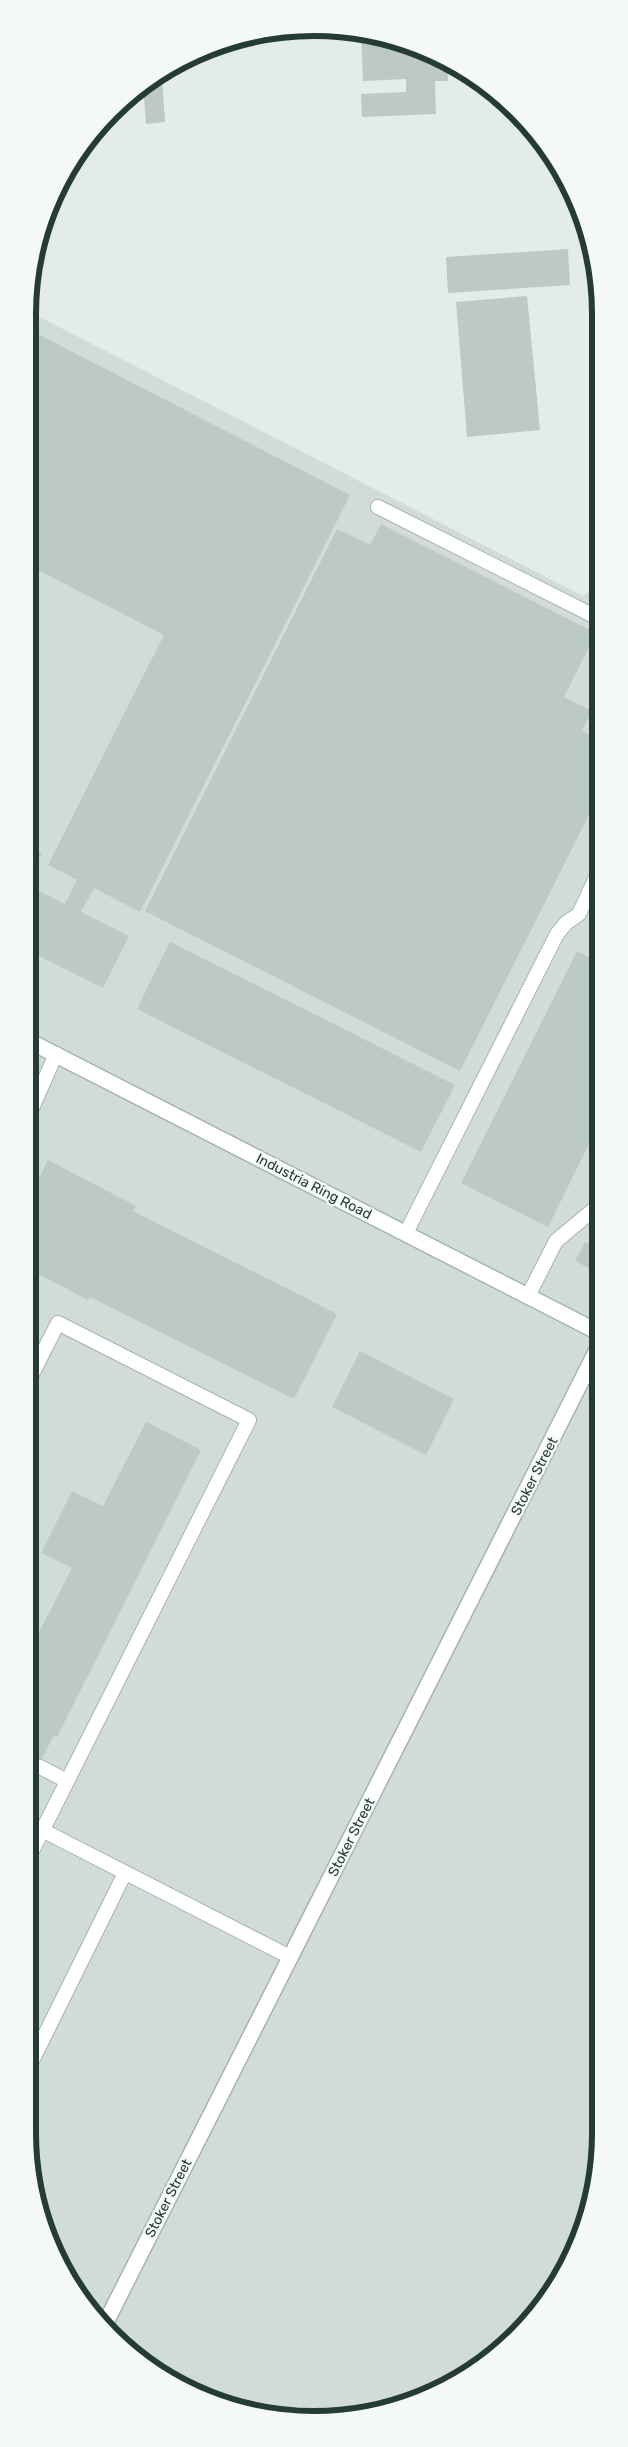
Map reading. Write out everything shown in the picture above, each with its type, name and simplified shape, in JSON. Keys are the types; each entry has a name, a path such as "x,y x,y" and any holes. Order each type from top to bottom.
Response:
{"street":[{"name":"Industria Ring Road","path":"36,1044 592,1329"},
{"name":"Stoker Street","path":"108,2319 592,1360"}],"lane":[{"path":"378,506 592,615"},
{"path":"406,1233 557,934 566,923 579,914 592,886"},
{"path":"36,1099 56,1054"},
{"path":"528,1296 556,1241 592,1211"},
{"path":"36,1365 58,1323 249,1420 36,1840"},
{"path":"40,1767 67,1781"},
{"path":"42,1830 290,1957"},
{"path":"36,2053 125,1873"}],"shaded area":[{"path":"36,315 583,596 592,590 592,2133 586,2187 571,2239 555,2272 545,2287 523,2316 497,2342 468,2364 453,2374 420,2390 368,2405 314,2411 260,2405 208,2390 175,2374 131,2342 105,2316 73,2272 57,2239 46,2205 37,2151"}],"building":[{"path":"361,41 403,51 447,70 448,81 435,81 436,114 362,117 361,94 406,92 406,79 363,81"},
{"path":"162,81 165,122 146,124 144,95"},
{"path":"568,249 570,285 448,293 446,257"},
{"path":"527,296 540,430 467,437 456,302"},
{"path":"36,333 350,495 140,912 94,888 81,912 129,936 103,988 36,954 36,890 65,904 77,880 48,865 164,635 36,569"},
{"path":"381,524 592,631 592,641 564,697 592,711 582,731 592,736 592,809 460,1071 145,911 337,529 370,545"},
{"path":"36,850 42,853 36,864"},
{"path":"170,942 455,1085 421,1152 137,1009"},
{"path":"577,951 592,959 592,1138 548,1227 461,1183"},
{"path":"48,1160 136,1206 133,1211 337,1314 294,1399 90,1297 88,1300 36,1273 36,1184"},
{"path":"585,1242 592,1246 592,1270 575,1261"},
{"path":"360,1351 454,1399 426,1455 332,1407"},
{"path":"146,1422 201,1450 57,1737 54,1735 36,1770 36,1638 72,1568 41,1553 72,1491 103,1506"}]}
